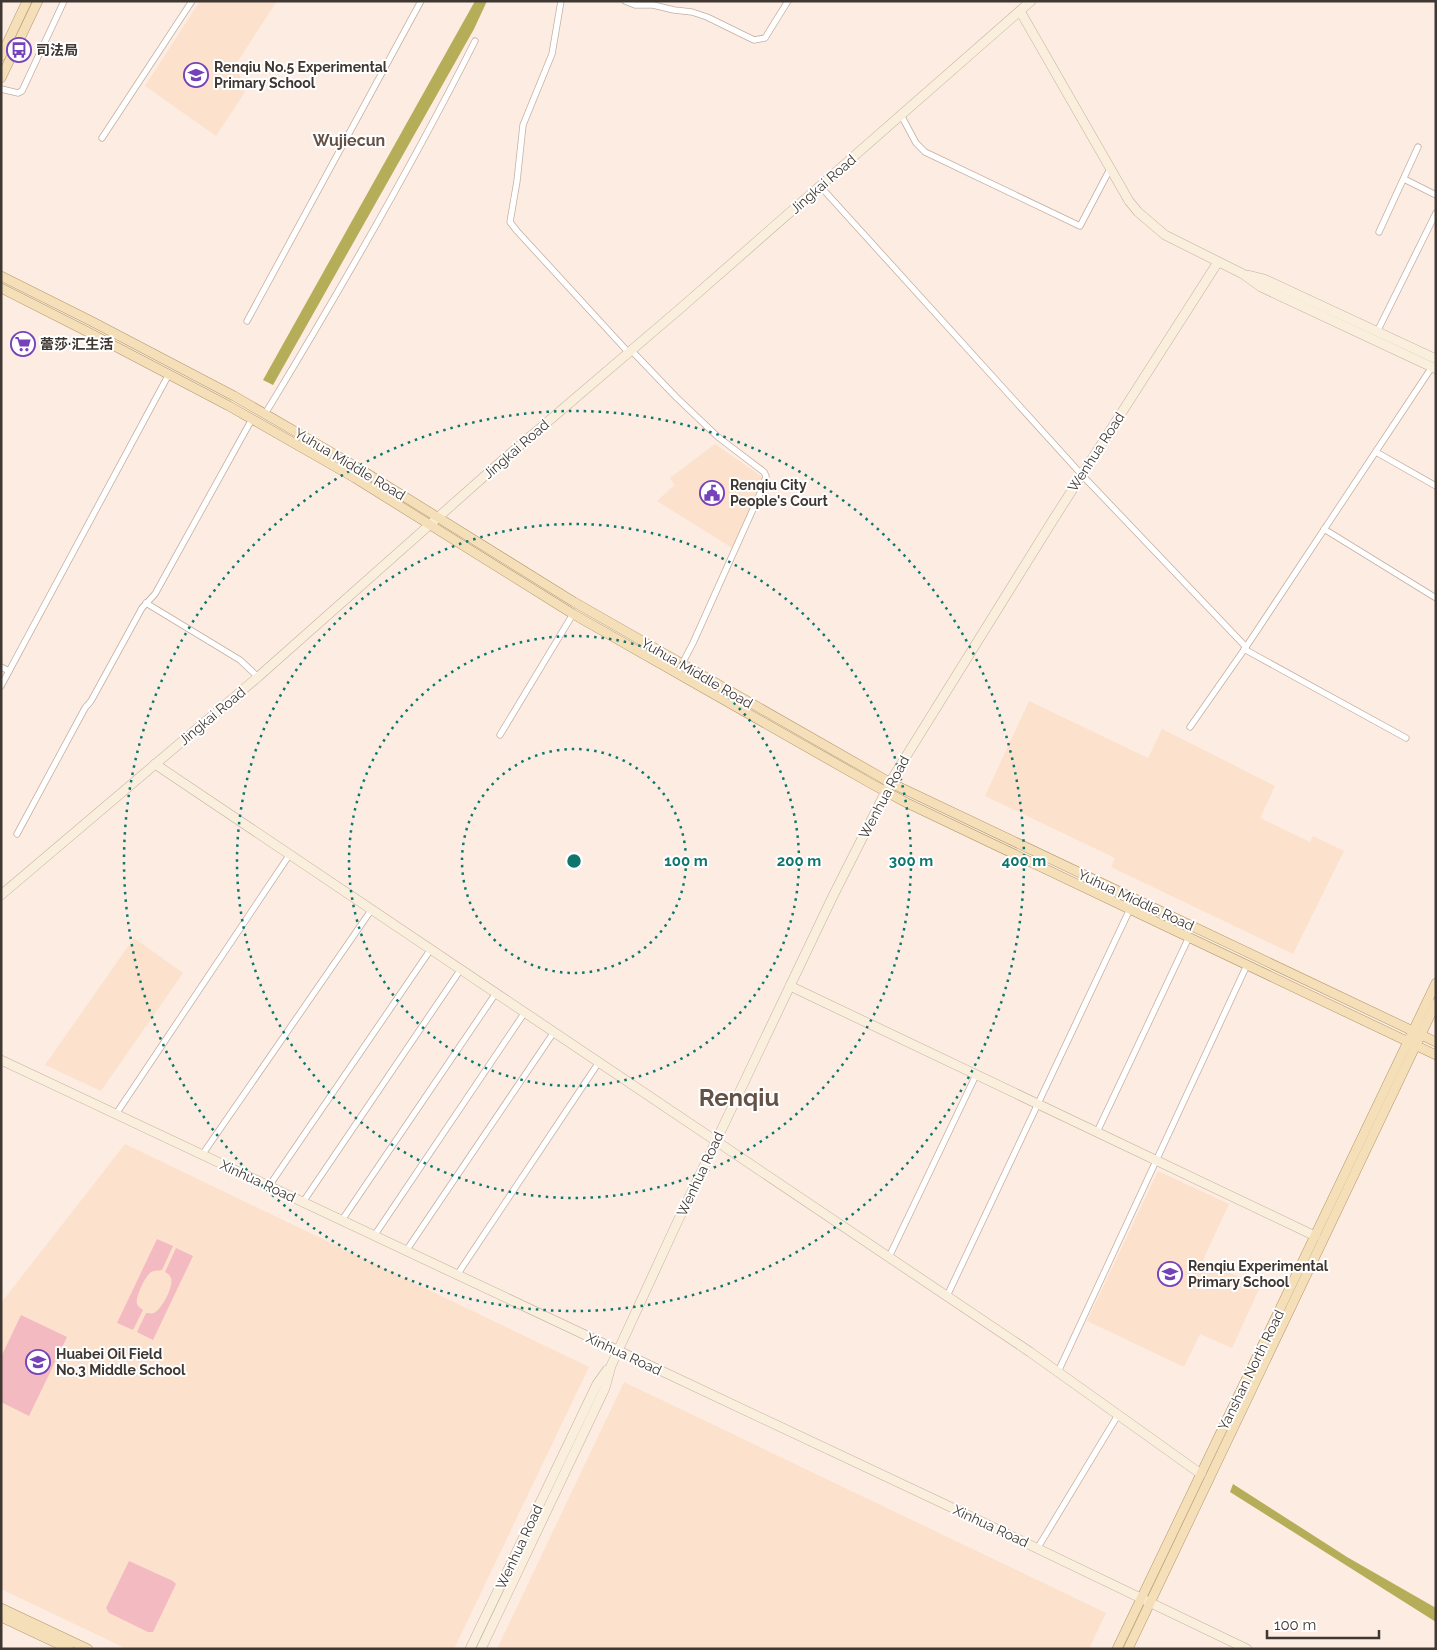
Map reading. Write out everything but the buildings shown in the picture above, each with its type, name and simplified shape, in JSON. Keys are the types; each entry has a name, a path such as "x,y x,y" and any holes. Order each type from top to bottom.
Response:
{"main road":[{"path":"1,56 27,1"},
{"path":"1,78 38,1"},
{"name":"Jingkai Road","path":"1,895 258,677 438,517 630,352 1029,2"},
{"path":"1020,11 1133,207 1157,230 1243,274 1261,287 1434,365"},
{"name":"Wenhua Road","path":"481,1649 605,1388 618,1350 716,1140 890,782 1218,262"},
{"path":"1243,274 1264,279 1378,332 1434,365"},
{"name":"Yuhua Middle Road","path":"1,276 91,321 264,414 360,469 574,602 890,782 1436,1042"},
{"name":"Yuhua Middle Road","path":"1,288 252,419 355,478 573,614 886,792 1436,1055"},
{"path":"155,764 947,1296 1201,1474"},
{"name":"Yanshan North Road","path":"1117,1649 1146,1600 1412,1044 1436,983"},
{"path":"790,986 1315,1236"},
{"name":"Yanshan North Road","path":"1417,1033 1436,1003"},
{"name":"Yanshan North Road","path":"1128,1649 1146,1600 1201,1474 1315,1236 1412,1044"},
{"name":"Xinhua Road","path":"1,1060 1037,1548 1247,1649"},
{"name":"Wenhua Road","path":"470,1649 597,1384 611,1366"},
{"path":"1,1608 88,1649"},
{"path":"1,1617 68,1649"}],"street":[{"path":"1,89 18,93 22,91 64,1"},
{"path":"102,138 192,1"},
{"path":"247,321 421,1"},
{"path":"561,1 552,54 523,125 510,222 630,352 676,398 711,430 764,472 766,476 763,487 682,664"},
{"path":"625,1 635,5 653,5 707,16 754,40 765,38 788,1"},
{"path":"264,414 306,347 372,232 445,100 475,41"},
{"path":"901,115 916,143 925,152 1080,226 1110,169"},
{"path":"1380,232 1418,147"},
{"path":"1404,179 1436,194"},
{"path":"820,186 1082,475 1245,648 1406,738"},
{"path":"1378,332 1436,213"},
{"path":"1190,727 1434,365"},
{"path":"1,686 169,374"},
{"path":"17,834 85,708 91,702 142,608 155,594 252,419"},
{"path":"1376,452 1436,486"},
{"path":"1324,530 1436,598"},
{"path":"146,603 240,660 258,677"},
{"path":"500,735 573,614"},
{"path":"1,667 9,671"},
{"path":"116,1114 290,854"},
{"path":"202,1154 372,909"},
{"path":"947,1296 1130,909"},
{"path":"1097,1132 1189,938"},
{"path":"268,1186 431,949"},
{"path":"1058,1372 1247,965"},
{"path":"303,1202 460,969"},
{"path":"342,1220 496,993"},
{"path":"374,1236 525,1012"},
{"path":"406,1251 554,1032"},
{"path":"456,1275 599,1062"},
{"path":"889,1257 976,1075"},
{"path":"1037,1548 1118,1415"}],"shaded area":[{"name":"Renqiu No.5 Experimental Primary School","path":"200,1 277,1 236,64 245,92 216,136 145,86"},
{"path":"475,1 487,1 474,29 273,385 263,380"},
{"name":"Renqiu City People's Court","path":"715,444 764,478 734,549 657,501 675,485 670,478"},
{"path":"1029,701 1148,758 1162,729 1275,786 1260,818 1310,842 1313,836 1344,851 1293,954 1111,867 1115,858 985,796"},
{"path":"134,938 183,973 101,1091 45,1065"},
{"path":"125,1144 589,1367 454,1649 127,1649 1,1589 1,1303"},
{"name":"Renqiu Experimental Primary School","path":"1158,1171 1229,1204 1203,1260 1260,1287 1232,1348 1200,1334 1184,1367 1087,1321"},
{"path":"157,1239 173,1246 162,1270 150,1273 141,1288 137,1297 137,1304 143,1310 133,1330 117,1323"},
{"path":"176,1248 193,1256 153,1340 137,1332 146,1313 157,1311 167,1297 171,1286 171,1278 165,1272"},
{"path":"21,1315 67,1337 29,1416 1,1402 1,1357"},
{"path":"624,1382 1106,1613 1089,1649 497,1649"},
{"path":"1233,1484 1347,1557 1436,1608 1436,1622 1230,1492"},
{"path":"129,1561 176,1584 153,1632 148,1632 109,1613 106,1608"}],"place":[{"name":"司法局","path":"19,50"},
{"name":"Renqiu No.5 Experimental Primary School","path":"196,75"},
{"name":"蕾莎·汇生活","path":"23,344"},
{"name":"Renqiu City People's Court","path":"712,493"},
{"name":"Renqiu Experimental Primary School","path":"1170,1274"},
{"name":"Huabei Oil Field No.3 Middle School","path":"38,1362"}],"district":[{"name":"Wujiecun","path":"349,140"},
{"name":"Renqiu","path":"739,1097"}]}
